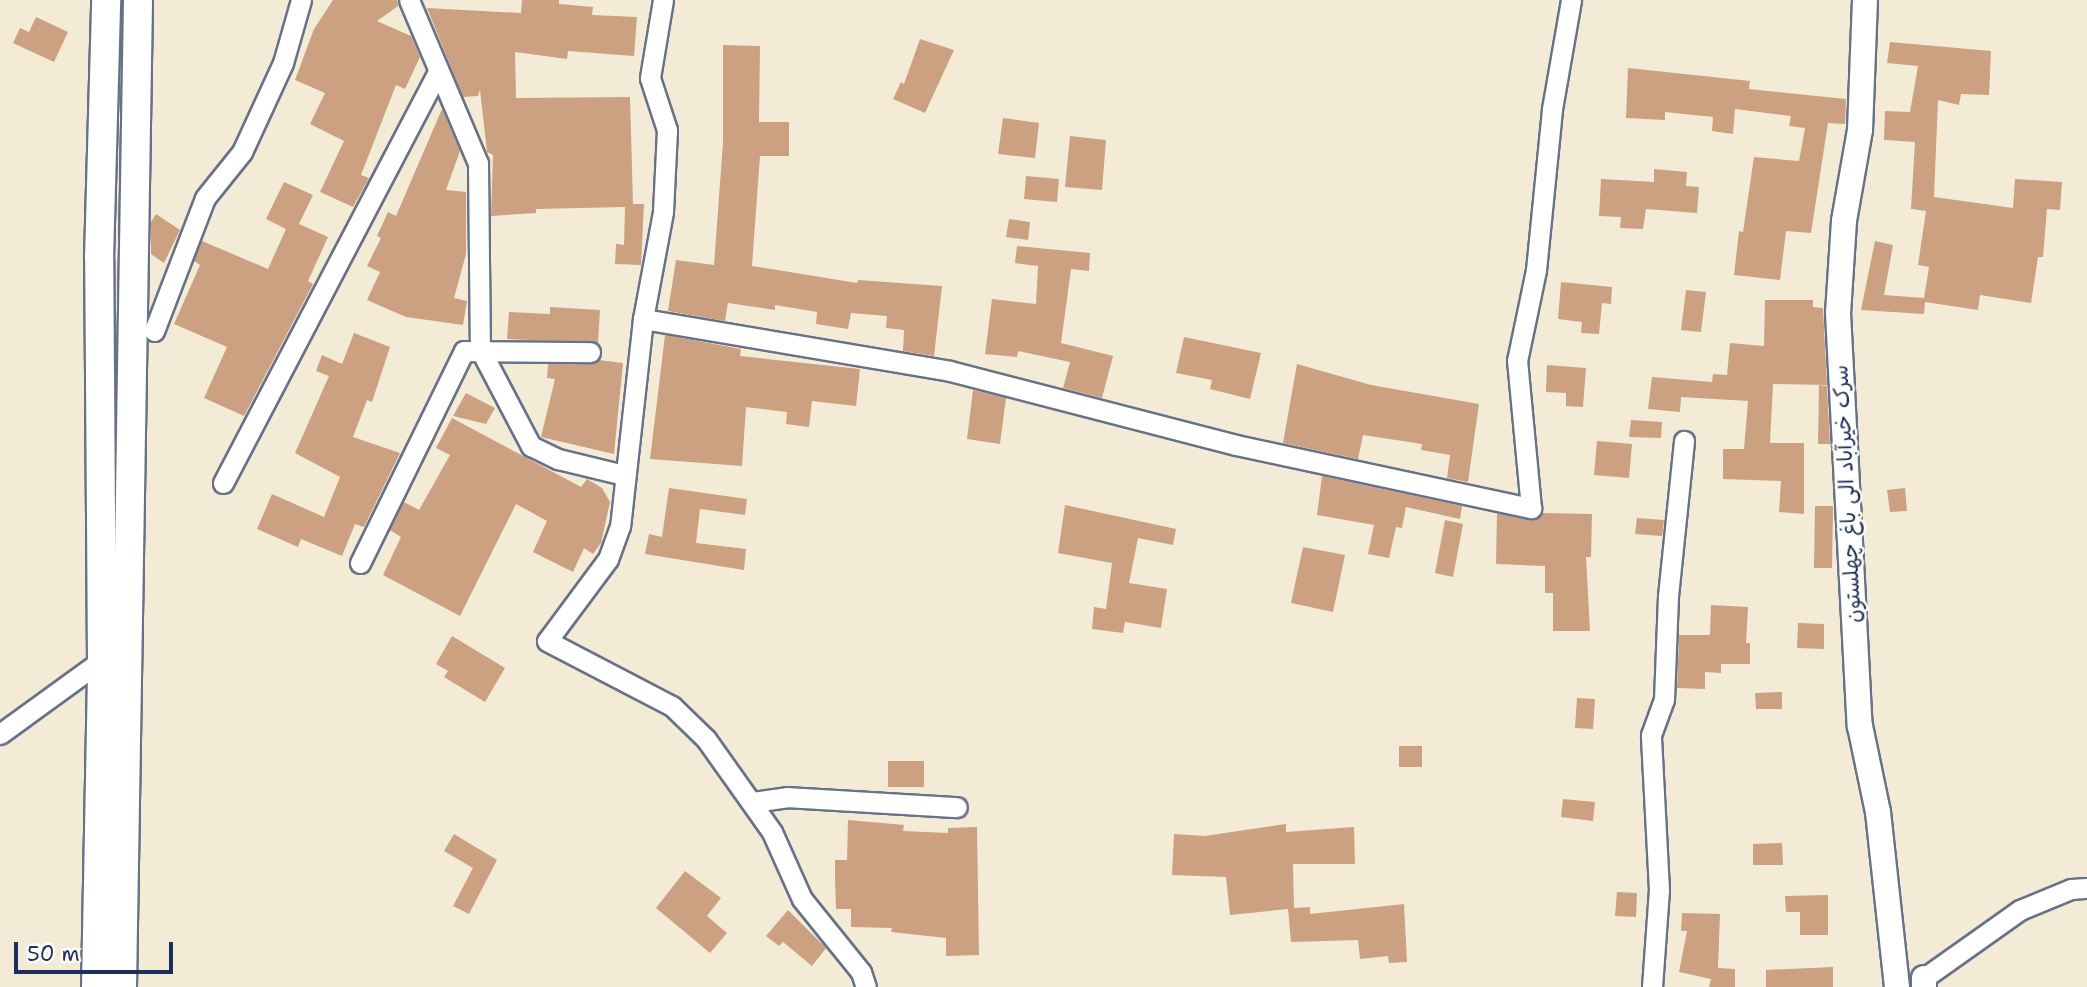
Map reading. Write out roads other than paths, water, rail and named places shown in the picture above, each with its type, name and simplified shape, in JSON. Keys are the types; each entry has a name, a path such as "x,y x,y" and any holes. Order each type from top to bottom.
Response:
{"main road":[{"path":"96,987 102,660 99,284 106,0"},
{"path":"122,987 138,0"}],"street":[{"path":"154,331 205,198 242,152 283,63 302,0"},
{"path":"409,0 478,163 480,349 531,446 558,459 624,475"},
{"path":"663,0 650,78 667,130 663,212 643,319 615,544 587,590 547,640 672,706 706,739 753,802 802,898 860,972 866,987"},
{"path":"643,319 950,371 1236,445 1531,508 1517,361 1536,270 1552,109 1571,0"},
{"name":"سرک خیرآباد الی باغ چهلستون","path":"1865,0 1860,130 1844,221 1838,313 1860,726 1878,812 1897,987"},
{"path":"222,483 438,72"},
{"path":"360,563 461,357 471,348 590,352"},
{"path":"1652,987 1659,890 1651,735 1664,701 1668,596 1684,442"},
{"path":"0,734 102,660"},
{"path":"753,802 787,797 957,807"},
{"path":"1924,983 2020,910 2071,889 2087,888"}]}
